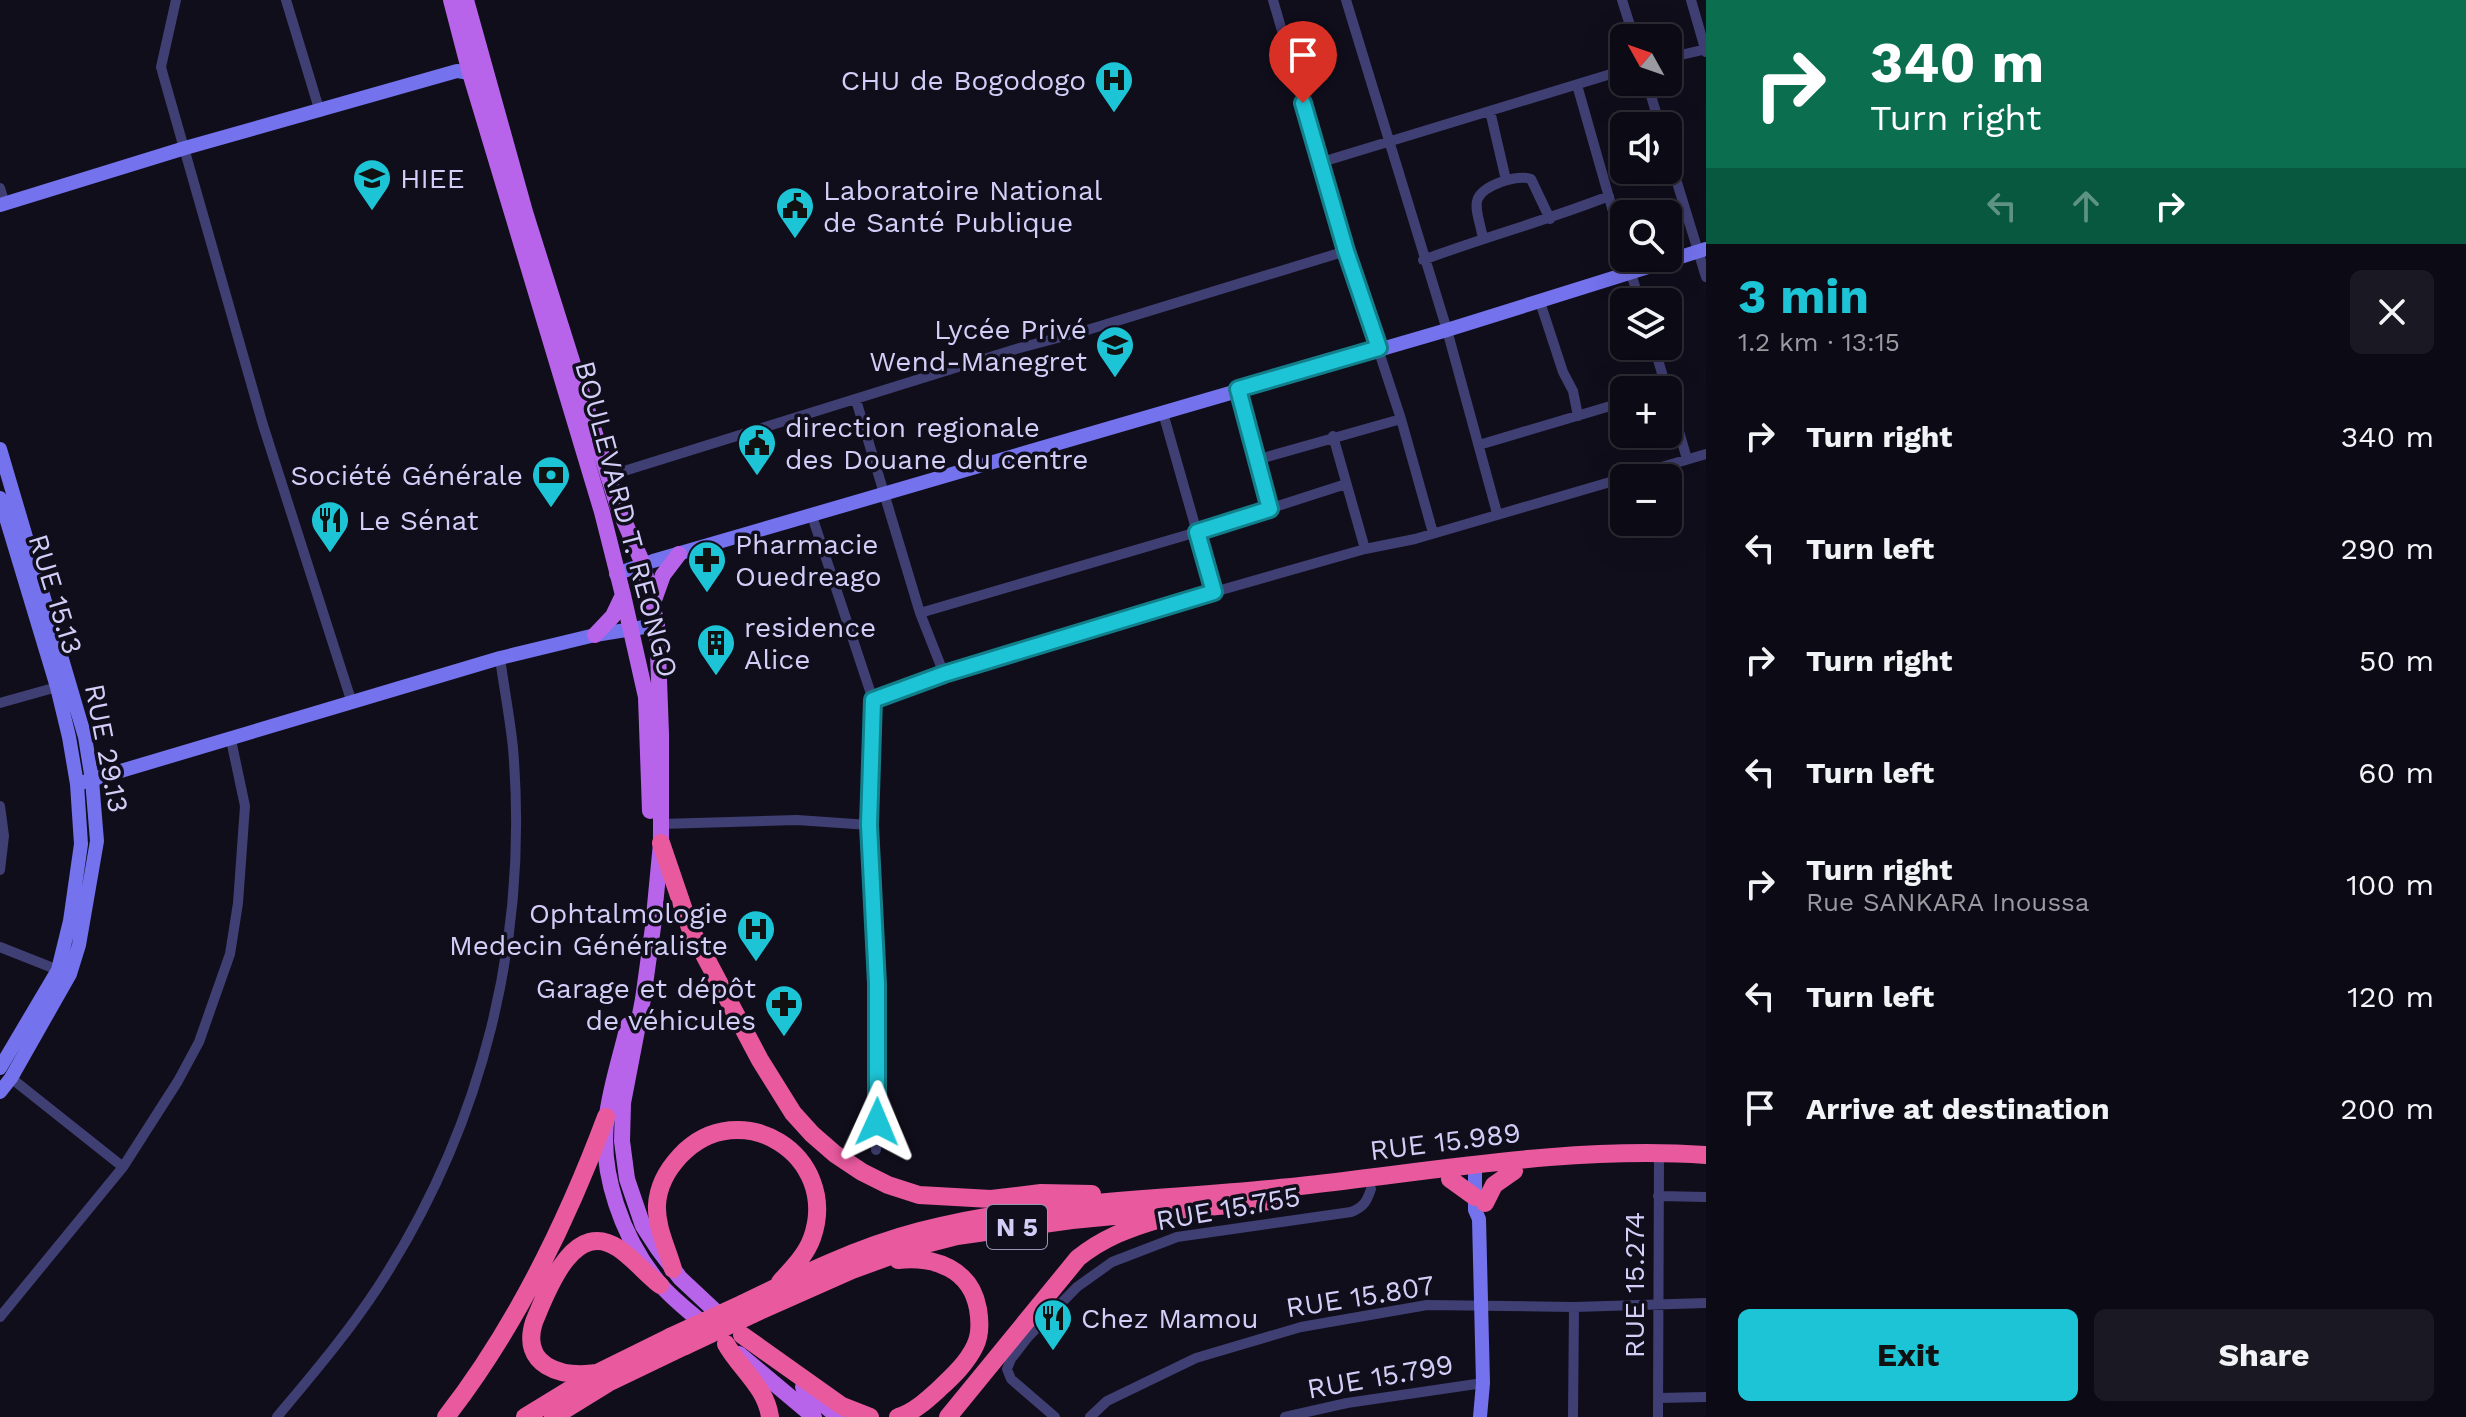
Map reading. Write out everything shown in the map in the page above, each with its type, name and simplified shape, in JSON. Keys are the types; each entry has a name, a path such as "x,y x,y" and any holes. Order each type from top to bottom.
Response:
{"highway":[{"path":"661,833 690,928 760,1060 793,1113 812,1134 862,1172 919,1195 950,1198 991,1199 1041,1193 1190,1203"},
{"path":"446,1417 473,1382 527,1295 584,1175 606,1117"},
{"path":"673,1269 658,1223 657,1207 659,1190 670,1166 687,1148 707,1136 744,1129 758,1132 783,1143 801,1162 814,1183 817,1210 812,1238 800,1259 769,1291"},
{"name":"RUE 15.989","path":"1190,1203 1315,1185 1481,1169 1599,1153 1658,1158 1706,1155"},
{"name":"N 5","path":"748,1309 769,1291 836,1260 931,1229 1027,1211 1190,1203 1371,1189 1450,1179 1481,1169 1514,1171 1658,1158 1706,1166"},
{"path":"1450,1179 1480,1206 1499,1180 1514,1171"},
{"path":"948,1417 1078,1258 1120,1232 1190,1203"},
{"name":"N 5","path":"525,1417 748,1309 918,1246 993,1230 1140,1213 1190,1203"},
{"path":"602,1378 562,1373 548,1367 534,1354 531,1332 534,1322 565,1260 577,1247 589,1242 604,1242 619,1249 660,1285"},
{"path":"852,1270 911,1258 932,1260 948,1266 965,1280 977,1305 977,1344 968,1359 922,1404 898,1417"},
{"path":"734,1340 734,1358 765,1397 770,1417"},
{"path":"734,1340 842,1406 870,1417"},
{"path":"570,1417 602,1378"},
{"name":"N 5","path":"553,1417 602,1378"}],"main road":[{"name":"BOULEVARD T. REONGO","path":"451,0 602,512 649,720 649,875 635,993 606,1117 611,1183 626,1229 660,1285 734,1340"},
{"name":"BOULEVARD T. REONGO","path":"466,0 472,67 525,212 608,476 643,564 654,602 661,833 645,985 623,1103 622,1141 633,1201 643,1226 673,1269 734,1340"},
{"path":"2,204 185,148 472,67"},
{"path":"1682,254 1702,250"},
{"path":"616,574 1540,302 1611,272"},
{"name":"RUE 29.13","path":"0,449 85,737 97,841 75,960 62,987 6,1073 0,1092"},
{"name":"RUE 15.13","path":"0,498 69,737 77,784 81,844 70,921 58,970 6,1073"},
{"path":"654,602 663,575 679,554"},
{"path":"595,635 613,616 623,595"},
{"path":"77,784 500,658 595,635 657,625"},
{"path":"1480,1417 1483,1383 1481,1169"},
{"path":"734,1340 814,1417"},
{"path":"734,1340 838,1417"}],"street":[{"path":"176,0 161,67 263,425 352,703"},
{"path":"286,0 320,112"},
{"path":"1273,0 1433,533"},
{"path":"1346,0 1423,260 1447,330 1497,513"},
{"path":"1622,0 1630,24"},
{"path":"1682,55 1706,50 1691,0"},
{"path":"1322,162 1610,74"},
{"path":"1577,85 1610,200"},
{"path":"1490,111 1506,180"},
{"path":"1483,238 1478,195 1484,189 1506,180 1531,179 1550,219"},
{"path":"1679,184 1702,250 1706,277"},
{"path":"0,188 2,204"},
{"path":"1423,260 1483,238 1550,219 1609,196"},
{"path":"608,476 1016,349 1346,251"},
{"path":"1540,302 1563,372 1573,391 1578,416"},
{"path":"1238,389 1270,509"},
{"path":"856,400 920,613 944,674"},
{"path":"1479,445 1610,406"},
{"path":"1163,413 1214,592"},
{"path":"1256,460 1401,419"},
{"path":"1333,436 1365,549"},
{"path":"1682,443 1687,459"},
{"path":"873,700 944,674 1214,592 1706,454"},
{"path":"920,613 1197,532 1346,484"},
{"path":"812,516 873,700 869,825 877,984 876,1150"},
{"path":"277,1417 378,1287 439,1174 483,1062 501,992 512,920 516,846 513,748 500,658"},
{"path":"0,703 57,687"},
{"path":"0,1317 123,1167 199,1042 230,954 244,850 245,806 231,740"},
{"path":"0,806 4,836 0,870"},
{"path":"661,833 797,820 869,825"},
{"path":"0,947 58,970"},
{"path":"6,1073 123,1167"},
{"name":"RUE 15.274","path":"1658,1158 1658,1417"},
{"name":"RUE 15.755","path":"1055,1417 1011,1379 1007,1369 1028,1337 1077,1287 1112,1262 1177,1237 1351,1212 1361,1208 1371,1189"},
{"path":"1658,1196 1706,1197"},
{"name":"RUE 15.807","path":"1090,1417 1107,1401 1196,1358 1301,1327 1411,1307 1706,1303"},
{"path":"1573,1417 1574,1307"},
{"name":"RUE 15.799","path":"1285,1417 1347,1403 1483,1383"},
{"path":"1658,1398 1706,1397"},
{"path":"1342,1417 1347,1403"}],"place":[{"name":"CHU de Bogodogo","path":"1114,114"},
{"name":"HIEE","path":"372,212"},
{"name":"Laboratoire National de Santé Publique","path":"795,240"},
{"name":"Lycée Privé Wend-Manegret","path":"1115,379"},
{"name":"direction regionale des Douane du centre","path":"757,477"},
{"name":"Société Générale","path":"551,509"},
{"name":"Le Sénat","path":"330,554"},
{"name":"Pharmacie Ouedreago","path":"707,594"},
{"name":"residence Alice","path":"716,677"},
{"name":"Ophtalmologie Medecin Généraliste","path":"756,963"},
{"name":"Garage et dépôt de véhicules","path":"784,1038"},
{"name":"Chez Mamou","path":"1053,1352"}],"route":[{"path":"877,1122 877,984 869,825 873,700 944,674 1214,592 1197,532 1270,509 1238,389 1379,348 1346,251 1303,103"}]}
